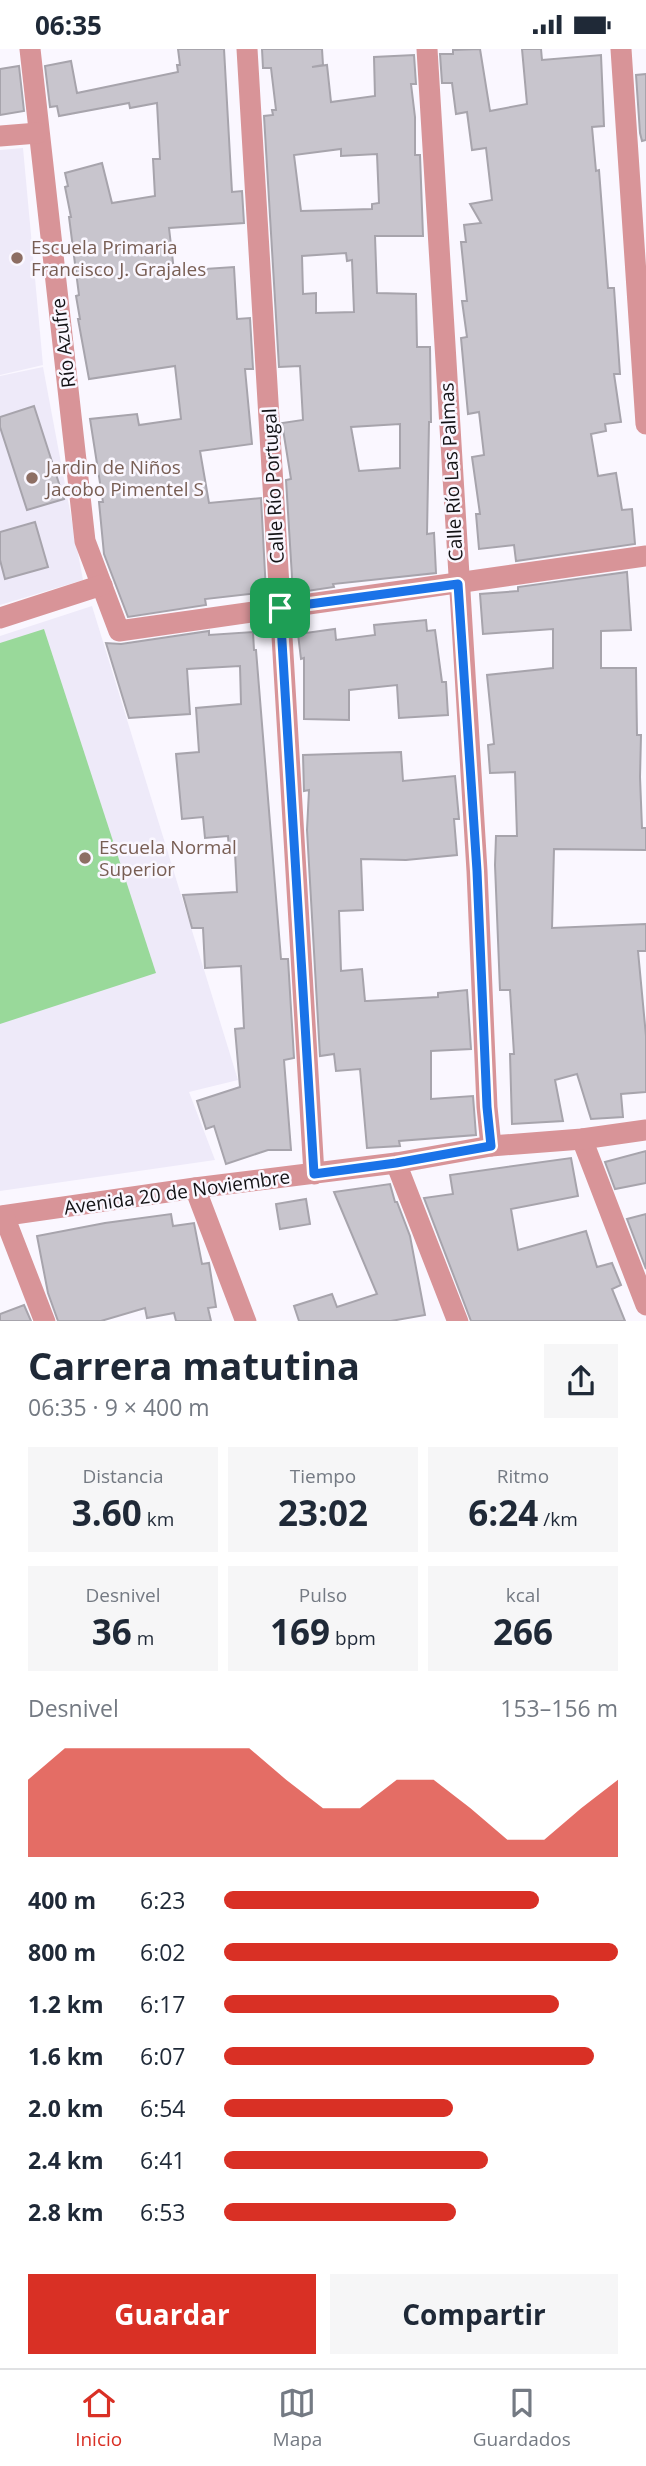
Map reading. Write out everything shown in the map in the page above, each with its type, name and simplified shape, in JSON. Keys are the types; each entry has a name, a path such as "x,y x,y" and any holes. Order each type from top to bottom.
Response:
{"street":[{"name":"Río Azufre","path":"30,49 85,541 119,631 280,608"},
{"name":"Calle Río Portugal","path":"247,49 314,1174"},
{"name":"Calle Río Las Palmas","path":"427,49 491,1146"},
{"path":"621,49 646,424"},
{"path":"0,137 38,133"},
{"path":"280,608 646,556"},
{"path":"0,618 102,585"},
{"name":"Avenida 20 de Noviembre","path":"2,1216 396,1163 491,1146 582,1139 646,1130"},
{"path":"582,1139 646,1305"},
{"path":"396,1163 458,1321"},
{"path":"195,1188 246,1321"},
{"path":"2,1216 45,1321"}],"shaded area":[{"name":"Escuela Primaria Francisco J. Grajales","path":"23,148 43,365 0,375 0,150"},
{"name":"Jardin de Niños Jacobo Pimentel S","path":"43,367 83,580 0,605 0,376"},
{"name":"Escuela Normal Superior","path":"92,606 238,1080 189,1092 215,1160 0,1191 0,636"}],"green space":[{"path":"44,629 156,973 0,1024 0,643"}],"building":[{"path":"178,49 224,49 232,192 242,191 244,223 169,228 174,271 234,267 237,319 250,318 253,369 245,369 252,444 200,451 209,503 261,498 266,592 205,599 206,605 128,617 104,554 99,502 103,502 90,419 137,414 139,425 181,419 175,366 89,379 78,319 76,296 79,295 65,173 102,163 112,203 155,196 153,159 160,159 157,103 130,108 129,103 59,116 57,106 50,107 45,66 71,61 77,93 178,72"},
{"path":"262,49 322,49 323,65 312,67 327,65 331,102 375,96 374,57 414,55 416,84 411,84 415,117 415,155 420,155 423,236 375,236 377,293 416,294 417,347 430,347 431,422 427,534 434,533 436,573 333,584 334,587 293,593 286,480 291,479 282,423 303,420 300,366 279,367 264,116 273,115 272,110 276,110 271,68 263,68","holes":["341,149 341,156 377,154 379,203 372,204 372,209 301,211 294,155","346,253 347,261 352,260 354,312 316,313 316,293 303,294 302,256","400,424 400,468 359,471 351,427"]},
{"path":"480,49 490,111 527,104 522,49 541,49 542,60 601,55 604,126 592,127 596,171 599,170 608,288 614,288 620,374 614,374 621,422 605,424 606,431 591,434 598,476 616,473 622,510 632,509 635,544 516,561 514,545 479,549 476,514 480,514 472,457 484,455 479,412 468,414 461,338 467,337 462,301 467,301 461,242 466,242 464,225 481,223 470,204 492,200 486,148 472,150 467,112 456,114 452,83 442,83 440,54 453,54 453,50"},
{"path":"19,66 24,111 0,115 0,69"},
{"path":"646,74 646,140 642,141 636,75"},
{"path":"34,406 64,499 27,510 0,427 0,417"},
{"path":"35,522 48,567 5,579 0,560 0,532"},
{"path":"627,572 631,630 601,631 601,668 636,668 637,735 641,735 642,828 646,828 646,850 554,849 552,928 646,924 646,951 638,951 646,1036 646,1092 621,1094 623,1117 591,1119 577,1074 555,1080 563,1121 512,1124 510,1054 514,1054 510,990 500,990 495,865 496,836 517,836 515,772 490,773 488,745 494,744 487,675 553,668 553,629 483,634 480,594 518,591 518,587"},
{"path":"426,620 427,631 435,630 442,682 446,682 448,715 399,718 397,685 349,690 349,720 304,719 304,658 301,659 298,634 335,629 336,640 375,635 374,625"},
{"path":"209,631 209,635 253,632 281,959 288,959 294,1058 284,1060 291,1150 268,1150 226,1164 214,1126 206,1129 197,1101 240,1087 235,1029 244,1028 241,966 205,968 203,928 192,928 183,895 237,892 235,852 229,852 228,836 205,838 203,817 182,819 176,754 199,752 196,708 241,704 240,666 187,669 190,714 129,718 106,643 121,644"},
{"path":"401,752 403,781 455,776 459,819 454,819 457,855 406,860 361,859 363,910 339,911 341,971 362,969 365,1001 438,997 438,993 467,990 471,1049 431,1051 431,1099 473,1096 476,1135 399,1141 400,1146 367,1148 360,1069 336,1071 334,1054 320,1056 307,830 309,790 304,791 303,755"},
{"path":"646,1151 646,1183 615,1189 605,1162"},
{"path":"571,1158 578,1196 511,1209 518,1250 586,1231 597,1267 612,1263 621,1285 612,1289 625,1321 471,1321 424,1198 453,1194 450,1175"},
{"path":"390,1184 410,1236 425,1315 391,1321 299,1321 294,1306 332,1294 337,1307 377,1294 334,1192"},
{"path":"306,1199 310,1224 280,1229 276,1204"},
{"path":"171,1214 173,1226 194,1223 202,1264 209,1263 216,1307 208,1308 211,1321 176,1321 174,1313 147,1318 145,1308 101,1321 58,1321 48,1293 37,1236"},
{"path":"646,1214 646,1269 627,1219"},
{"path":"24,1305 31,1321 0,1321 0,1314"}],"place":[{"name":"Escuela Primaria Francisco J. Grajales","path":"17,258"},
{"name":"Jardin de Niños Jacobo Pimentel S","path":"32,478"},
{"name":"Escuela Normal Superior","path":"85,858"}],"route":[{"path":"458,584 477,871 491,1146 314,1174 280,608 458,584"}]}
